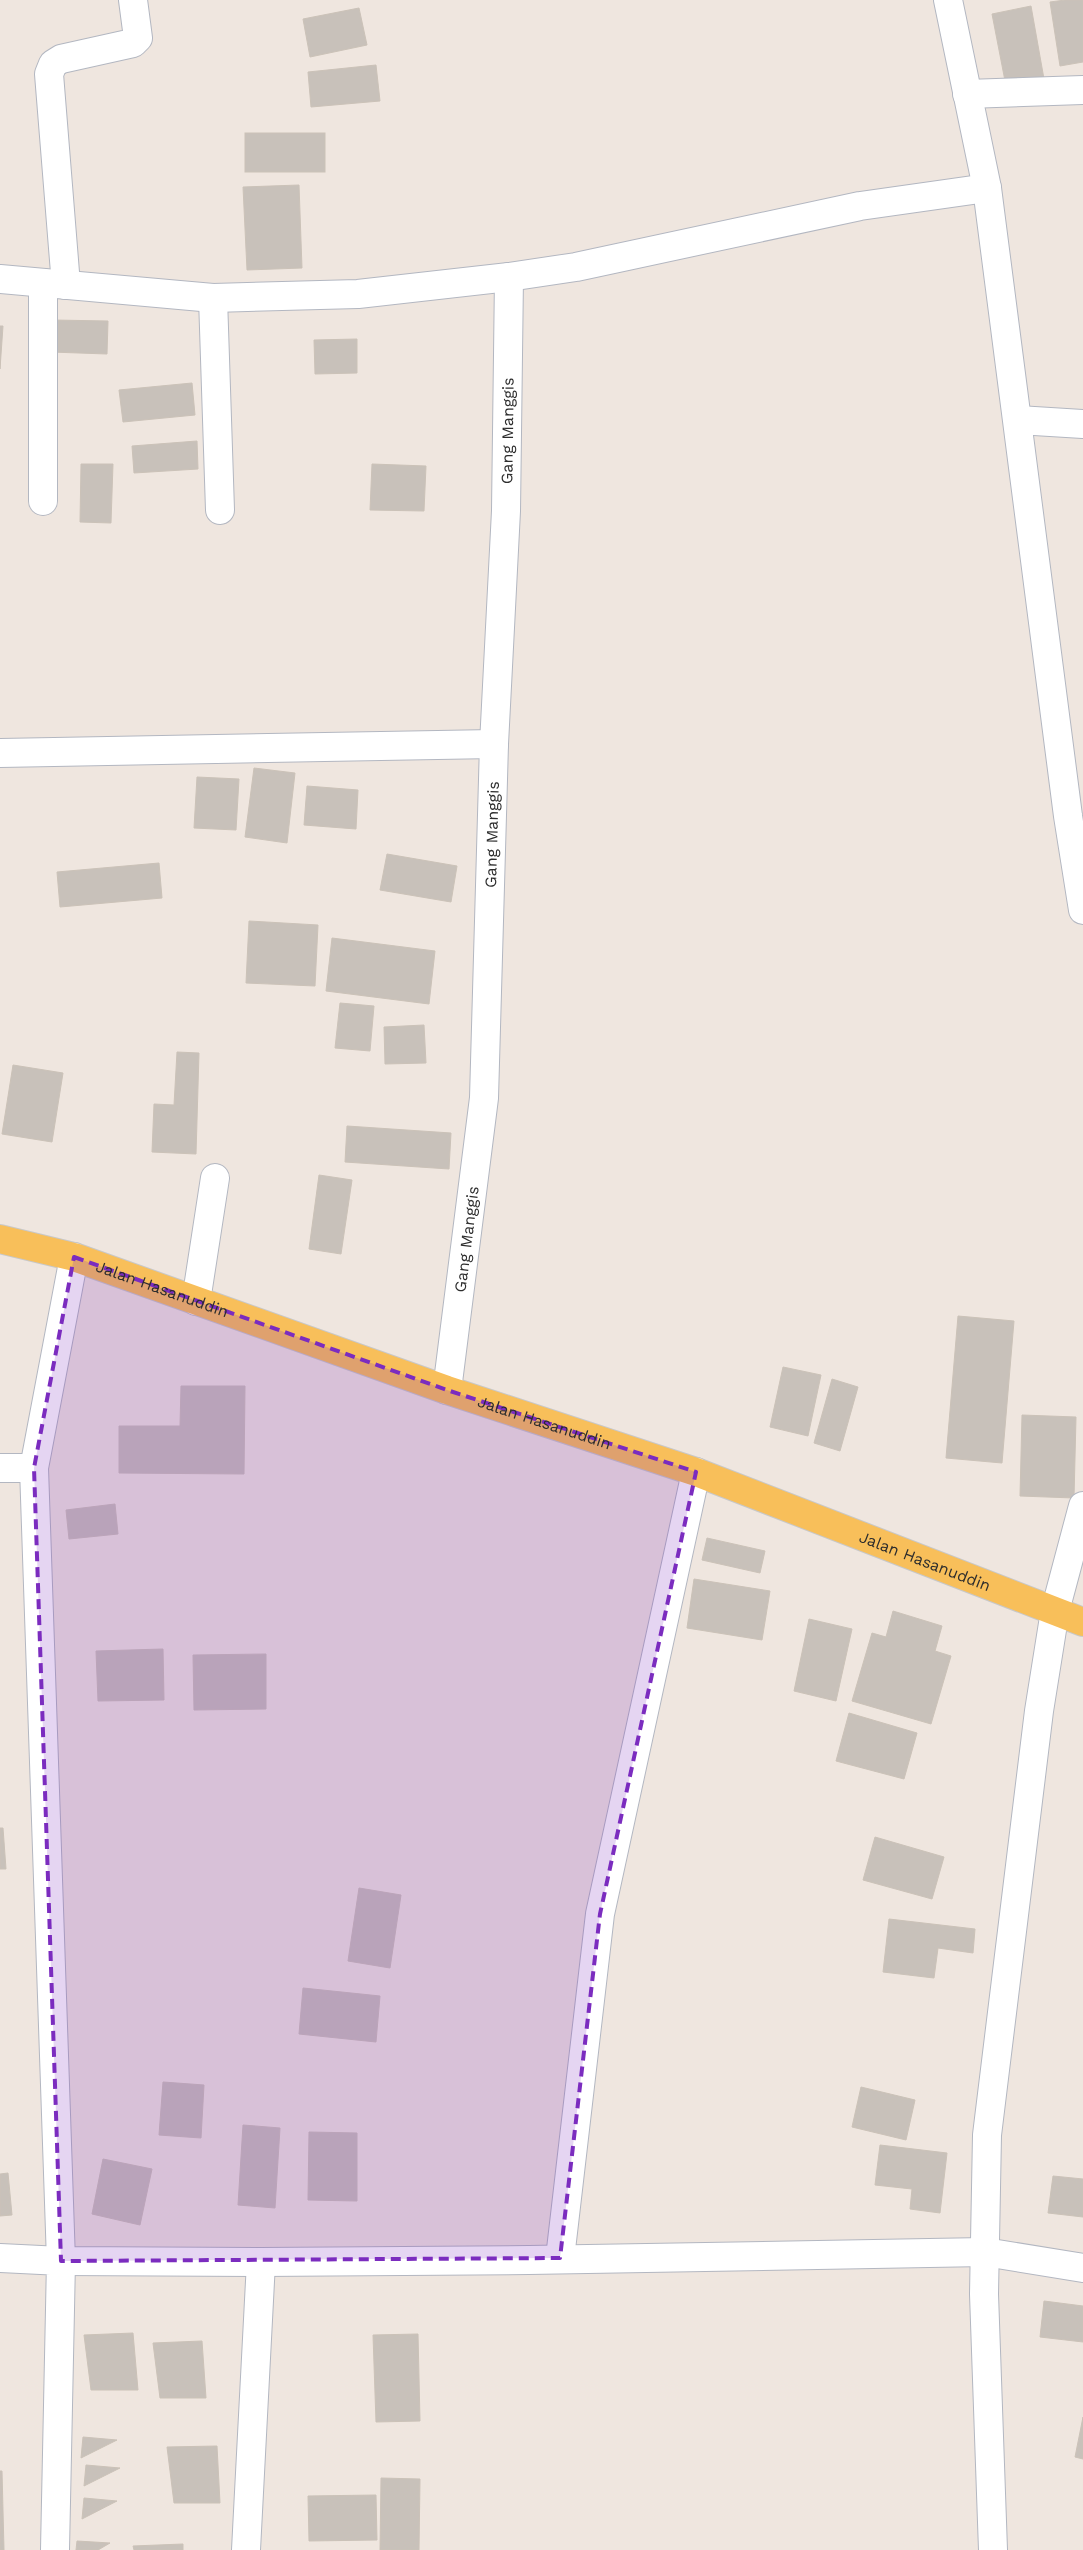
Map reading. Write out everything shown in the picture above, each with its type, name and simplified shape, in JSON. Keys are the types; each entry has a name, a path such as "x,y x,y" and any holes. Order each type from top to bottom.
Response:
{"main road":[{"name":"Jalan Hasanuddin","path":"0,1239 74,1257 447,1390 696,1472 1083,1622"}],"street":[{"path":"43,501 54,284 49,74 54,64 61,59 133,43 138,38 133,0"},
{"path":"948,0 986,188 1018,420 1068,816 1083,910"},
{"path":"967,94 1083,90"},
{"path":"0,279 213,298 358,294 509,277 576,267 860,206 986,188"},
{"name":"Gang Manggis","path":"447,1390 484,1098 494,744 506,511 509,277"},
{"path":"213,298 220,510"},
{"path":"1018,420 1083,424"},
{"path":"0,753 494,744"},
{"path":"196,1300 215,1178"},
{"path":"55,2550 61,2260 34,1468 74,1257"},
{"path":"0,1468 34,1468"},
{"path":"560,2258 600,1914 696,1472"},
{"path":"994,2550 984,2294 987,2135 1038,1712 1055,1611 1083,1506"},
{"path":"0,2258 261,2262 985,2252 1083,2268"},
{"path":"246,2550 261,2262"}],"highlighted area":[{"path":"74,1257 447,1390 696,1472 600,1914 560,2258 61,2261 34,1468"}],"building":[{"path":"1083,0 1083,62 1060,66 1050,2"},
{"path":"1031,6 1044,79 1006,86 992,14"},
{"path":"359,8 367,45 310,57 303,19"},
{"path":"376,65 380,101 311,107 308,72"},
{"path":"245,133 325,133 325,172 245,172"},
{"path":"299,185 302,268 247,270 243,187"},
{"path":"53,320 108,321 107,354 51,352"},
{"path":"0,326 3,326 0,369"},
{"path":"357,339 357,373 315,374 314,340"},
{"path":"192,383 195,415 123,422 119,390"},
{"path":"197,441 198,469 134,473 132,446"},
{"path":"81,464 113,464 111,523 80,522"},
{"path":"372,464 426,466 424,511 370,510"},
{"path":"254,768 295,773 287,843 245,837"},
{"path":"197,777 239,779 236,830 194,828"},
{"path":"307,786 358,790 356,829 304,825"},
{"path":"387,854 457,866 451,902 380,890"},
{"path":"159,863 162,898 60,907 57,872"},
{"path":"249,921 318,925 315,986 246,983"},
{"path":"332,938 435,951 429,1004 326,991"},
{"path":"340,1003 374,1006 370,1051 335,1048"},
{"path":"424,1025 426,1063 385,1064 384,1027"},
{"path":"177,1052 199,1053 196,1154 152,1152 154,1104 174,1105"},
{"path":"13,1065 63,1073 52,1142 2,1134"},
{"path":"347,1126 451,1133 449,1169 345,1162"},
{"path":"319,1175 352,1180 341,1254 309,1249"},
{"path":"958,1316 1014,1321 1002,1463 946,1458"},
{"path":"783,1367 821,1375 808,1436 770,1427"},
{"path":"832,1379 858,1387 840,1451 814,1443"},
{"path":"181,1386 245,1386 244,1474 119,1473 119,1426 180,1426"},
{"path":"1022,1415 1076,1417 1074,1498 1020,1496"},
{"path":"115,1504 118,1534 69,1539 66,1510"},
{"path":"707,1538 765,1551 760,1573 702,1560"},
{"path":"694,1579 770,1591 762,1640 687,1628"},
{"path":"893,1611 942,1626 935,1651 951,1656 931,1724 852,1701 872,1633 886,1637"},
{"path":"809,1619 852,1629 836,1701 794,1691"},
{"path":"163,1649 164,1700 98,1701 96,1651"},
{"path":"266,1654 266,1709 194,1710 193,1655"},
{"path":"849,1713 917,1733 904,1779 836,1761"},
{"path":"0,1828 3,1828 6,1869 0,1869"},
{"path":"875,1837 944,1857 932,1899 863,1880"},
{"path":"359,1888 401,1895 390,1968 348,1961"},
{"path":"889,1919 975,1929 973,1953 938,1948 934,1978 883,1972"},
{"path":"303,1988 380,1996 376,2042 299,2034"},
{"path":"163,2082 204,2085 201,2138 159,2135"},
{"path":"861,2087 915,2100 906,2140 852,2127"},
{"path":"243,2125 280,2128 275,2208 238,2205"},
{"path":"309,2132 357,2133 357,2201 308,2200"},
{"path":"880,2145 947,2153 940,2213 910,2209 912,2189 875,2185"},
{"path":"103,2159 152,2169 140,2225 92,2214"},
{"path":"8,2173 12,2215 0,2216 0,2174"},
{"path":"1053,2176 1083,2179 1083,2217 1048,2213"},
{"path":"1044,2301 1083,2306 1083,2342 1040,2337"},
{"path":"133,2333 138,2390 91,2390 84,2335"},
{"path":"418,2334 420,2421 376,2422 373,2335"},
{"path":"202,2341 206,2398 160,2398 153,2343"},
{"path":"1083,2417 1083,2459 1075,2457"},
{"path":"83,2437 117,2440 81,2458"},
{"path":"217,2446 220,2503 174,2503 167,2447"},
{"path":"86,2465 120,2468 84,2486"},
{"path":"0,2471 2,2471 4,2550 0,2550"},
{"path":"381,2478 420,2479 419,2550 380,2550"},
{"path":"376,2495 377,2540 309,2541 308,2496"},
{"path":"84,2498 117,2501 82,2519"},
{"path":"77,2541 110,2543 98,2550 76,2550"},
{"path":"183,2544 183,2550 134,2550 133,2546"}]}
